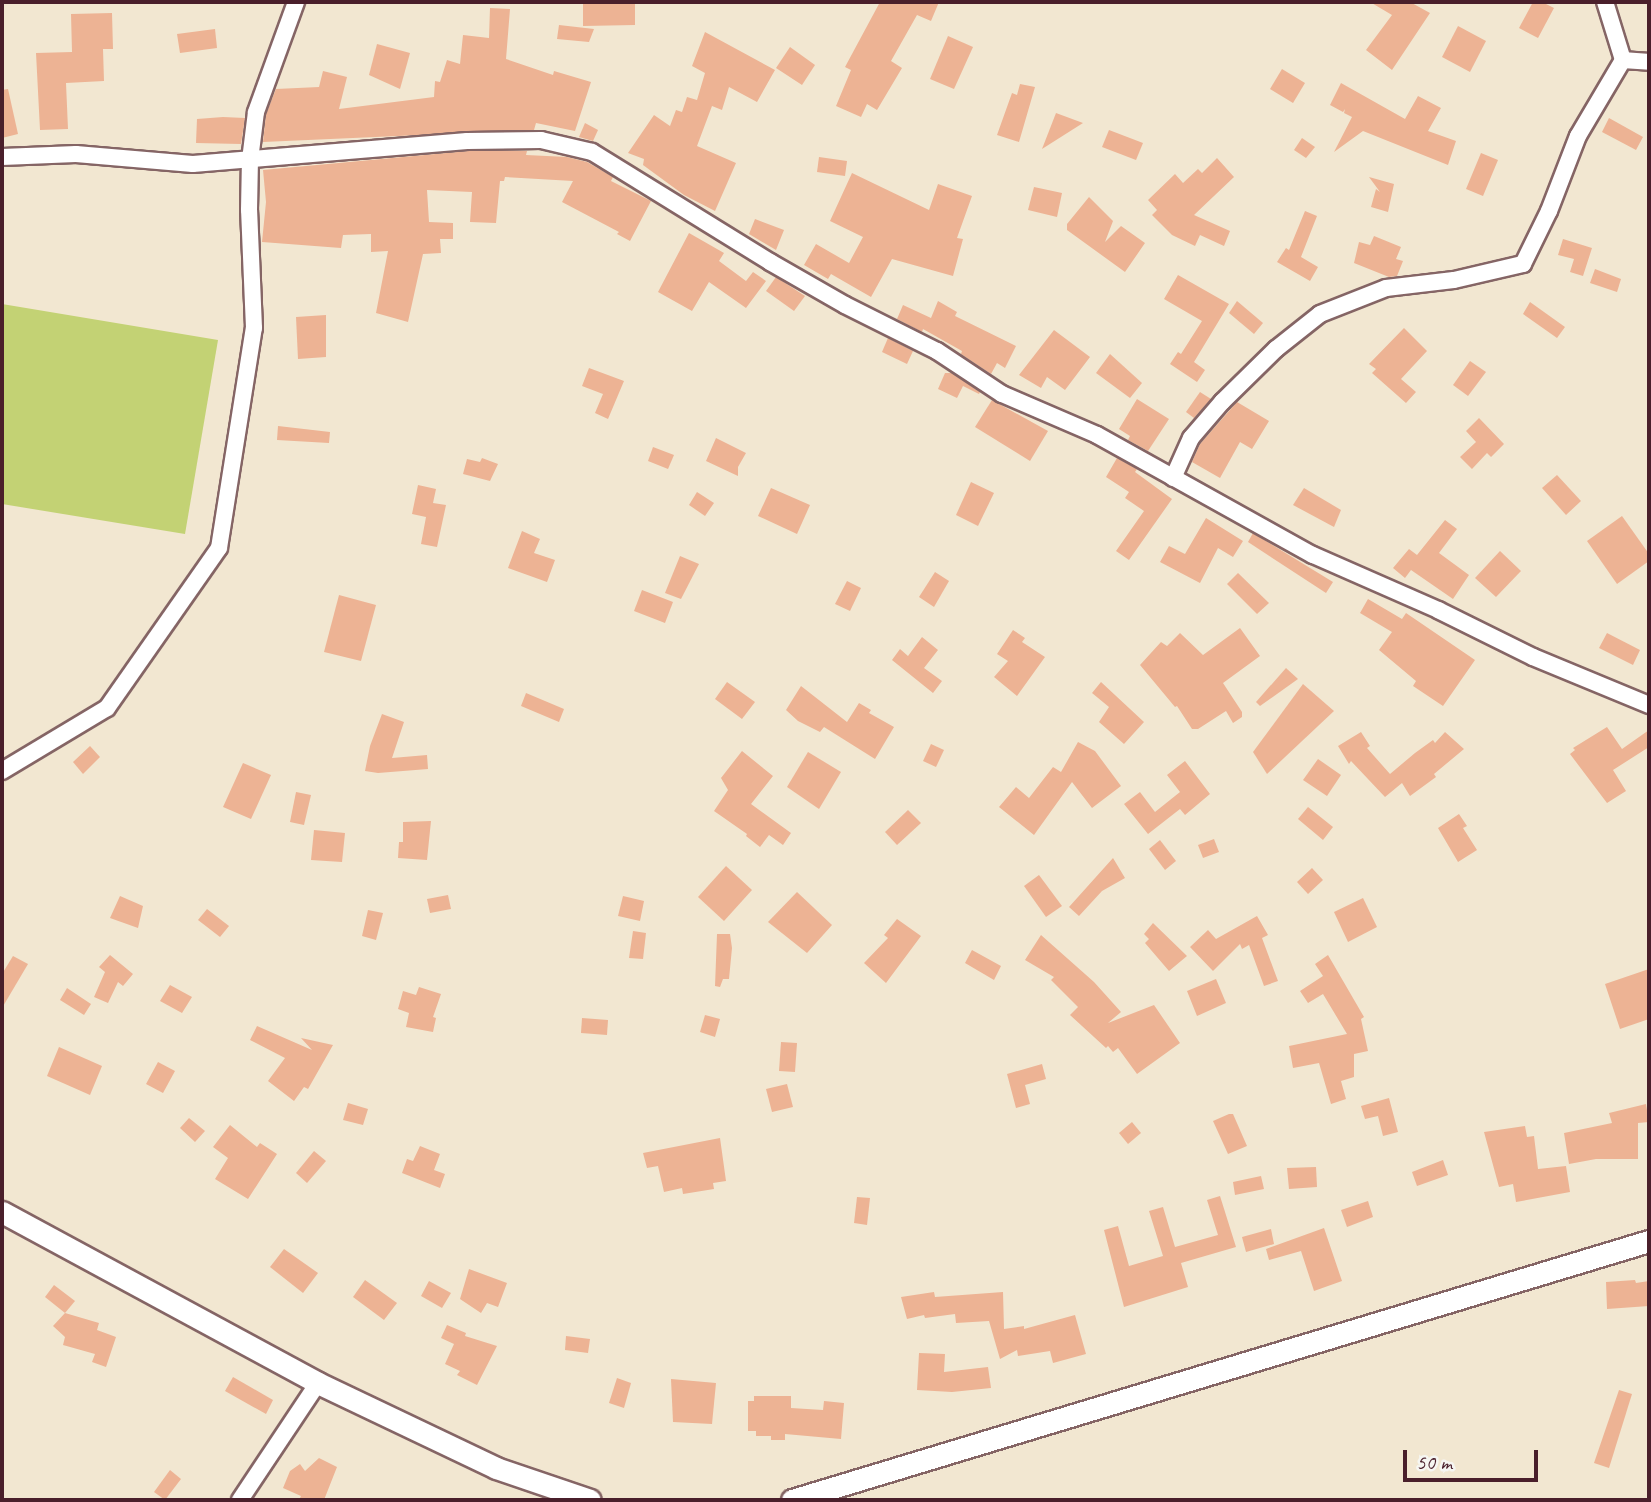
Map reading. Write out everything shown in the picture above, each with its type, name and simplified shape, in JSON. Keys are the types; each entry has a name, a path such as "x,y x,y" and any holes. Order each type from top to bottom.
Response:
{"street":[{"path":"2,772 107,708 219,548 254,328 250,160 256,112 296,2"},
{"path":"1173,478 1191,438 1222,402 1276,349 1320,314 1385,288 1454,280 1523,264 1549,211 1578,136 1623,60 1605,2"},
{"path":"1623,60 1649,62"},
{"path":"2,157 76,154 193,164 467,141 541,140 593,152 770,262 845,305 937,351 1002,394 1097,435 1313,555 1438,610 1533,657 1649,705"},
{"path":"2,1212 318,1383 496,1468 590,1500"},
{"path":"792,1500 1649,1241"},
{"path":"240,1500 318,1383"}],"green space":[{"path":"2,304 218,340 185,534 2,504"}],"building":[{"path":"583,2 635,2 635,25 583,26"},
{"path":"880,2 939,2 931,21 917,15 891,61 902,68 877,110 867,104 861,117 836,106 851,70 845,67"},
{"path":"1370,2 1410,2 1430,13 1392,70 1366,50 1392,15"},
{"path":"1533,2 1542,2 1554,8 1538,38 1519,28"},
{"path":"490,8 510,9 506,59 553,75 554,71 591,82 575,131 536,123 534,130 263,142 266,114 276,89 319,87 323,71 347,77 339,109 434,97 435,81 440,82 447,60 460,64 463,35 489,38"},
{"path":"112,13 113,49 103,49 104,81 66,83 68,129 40,130 36,53 72,52 71,14"},
{"path":"559,25 594,29 589,42 557,39"},
{"path":"1458,26 1486,41 1470,72 1442,57"},
{"path":"215,29 217,48 180,53 177,34"},
{"path":"705,32 775,70 757,102 729,87 722,110 712,106 697,146 736,163 715,211 684,195 643,165 644,159 628,153 654,115 670,126 676,110 682,112 687,97 697,100 705,73 692,66"},
{"path":"948,36 973,47 954,89 930,79"},
{"path":"377,44 410,53 400,89 369,75"},
{"path":"790,47 815,65 802,85 776,68"},
{"path":"1282,69 1305,83 1293,103 1270,89"},
{"path":"1341,83 1405,119 1418,96 1441,108 1428,131 1456,141 1448,165 1363,131 1334,152 1352,117 1344,113 1345,109 1343,112 1330,105"},
{"path":"1020,84 1035,87 1019,142 997,135 1012,93 1017,95"},
{"path":"8,89 18,134 2,138 2,90"},
{"path":"1056,113 1083,123 1042,149"},
{"path":"245,118 241,144 196,143 197,119"},
{"path":"1609,118 1643,137 1636,150 1602,132"},
{"path":"585,123 598,130 593,141 579,137"},
{"path":"1109,130 1143,143 1136,160 1102,147"},
{"path":"1302,138 1315,147 1306,158 1294,150"},
{"path":"468,151 527,151 526,155 567,157 587,162 613,177 611,181 651,201 630,241 617,234 619,232 562,202 573,181 505,177 504,181 500,181 496,223 470,222 472,192 427,190 429,222 453,223 453,239 440,239 441,253 423,254 408,322 376,313 388,251 371,252 371,234 343,235 341,248 262,242 266,202 263,170"},
{"path":"1481,153 1498,160 1483,196 1466,189"},
{"path":"819,157 847,161 845,176 817,172"},
{"path":"1217,158 1234,177 1194,215 1230,231 1224,246 1200,235 1195,246 1172,235 1152,215 1157,210 1148,200 1175,174 1183,183 1198,169 1202,173"},
{"path":"852,173 929,210 938,184 972,196 957,238 963,239 953,276 892,259 871,297 831,274 828,279 804,265 816,244 849,263 863,237 830,221"},
{"path":"1369,177 1394,184 1388,212 1371,207 1376,189 1380,192"},
{"path":"1034,187 1062,193 1057,217 1028,210"},
{"path":"1089,197 1113,221 1105,242 1121,226 1145,243 1125,272 1067,230 1067,224"},
{"path":"1305,211 1317,216 1301,257 1318,267 1310,281 1277,262 1286,248 1289,250"},
{"path":"755,219 784,230 776,250 749,234"},
{"path":"689,233 724,253 719,261 746,281 753,272 766,281 746,308 709,282 692,311 658,292"},
{"path":"1374,236 1401,247 1396,259 1403,261 1397,276 1389,277 1354,263 1359,242 1370,245"},
{"path":"1563,239 1592,248 1583,276 1570,272 1574,259 1558,255"},
{"path":"1595,269 1621,279 1617,292 1590,283"},
{"path":"1178,275 1229,304 1194,362 1205,370 1197,382 1170,364 1178,352 1181,354 1202,321 1164,299"},
{"path":"776,277 805,296 794,311 766,291"},
{"path":"938,301 957,312 955,316 1016,346 1005,368 997,363 991,374 961,354 962,351 923,329 922,332 897,319 903,305 931,318"},
{"path":"1237,301 1263,323 1254,334 1229,313"},
{"path":"1530,302 1565,327 1557,338 1523,314"},
{"path":"326,315 326,357 298,359 296,317"},
{"path":"1404,328 1427,351 1401,379 1416,392 1406,403 1372,373 1376,369 1369,364"},
{"path":"1054,330 1090,357 1065,390 1047,377 1041,388 1019,375"},
{"path":"888,338 913,351 907,364 882,352"},
{"path":"1110,354 1142,383 1130,398 1096,373"},
{"path":"1470,361 1486,372 1468,396 1453,385"},
{"path":"589,368 624,381 608,419 595,413 603,394 582,386"},
{"path":"945,373 952,373 980,392 979,394 963,386 957,398 938,389"},
{"path":"1200,392 1211,399 1194,418 1186,412"},
{"path":"1137,399 1169,419 1148,451 1128,440 1130,436 1119,429"},
{"path":"992,400 1048,431 1030,461 975,427"},
{"path":"1237,402 1269,421 1252,449 1240,442 1220,478 1192,462 1200,444"},
{"path":"1479,418 1504,444 1491,457 1487,453 1472,469 1460,457 1476,442 1466,431"},
{"path":"278,426 330,432 329,443 277,440"},
{"path":"716,438 746,453 738,467 738,476 706,461"},
{"path":"653,447 674,455 668,469 648,461"},
{"path":"482,458 498,464 490,481 463,474 467,459 480,462"},
{"path":"1117,458 1137,469 1135,472 1172,499 1129,560 1116,551 1144,511 1125,498 1129,492 1106,477"},
{"path":"1557,475 1581,501 1566,515 1542,488"},
{"path":"971,482 994,493 978,526 956,515"},
{"path":"418,485 436,489 433,503 446,505 437,547 421,544 426,517 412,514"},
{"path":"771,488 810,505 797,534 758,516"},
{"path":"1304,488 1341,510 1334,527 1293,505"},
{"path":"697,492 714,503 705,516 689,505"},
{"path":"1622,516 1649,554 1649,561 1617,584 1587,541"},
{"path":"1206,518 1243,541 1233,557 1218,548 1200,583 1160,562 1169,546 1185,554"},
{"path":"1445,520 1457,529 1439,553 1469,575 1453,599 1411,570 1405,578 1393,568 1409,549 1417,555"},
{"path":"522,531 540,539 534,553 555,560 547,582 508,568"},
{"path":"1253,533 1333,582 1326,593 1248,542"},
{"path":"1500,551 1521,571 1496,597 1475,578"},
{"path":"680,556 699,564 681,599 665,593"},
{"path":"935,572 949,581 934,607 919,597"},
{"path":"1238,573 1269,603 1257,614 1227,584"},
{"path":"847,581 861,588 850,611 835,604"},
{"path":"642,590 673,602 665,623 634,611"},
{"path":"339,595 376,605 361,661 324,652"},
{"path":"1368,599 1402,619 1406,613 1475,660 1443,706 1413,686 1416,681 1379,650 1392,632 1360,613"},
{"path":"1240,628 1260,656 1223,683 1242,712 1242,717 1233,723 1226,711 1198,729 1192,729 1177,706 1175,707 1140,665 1161,642 1167,646 1180,633 1203,655"},
{"path":"1013,630 1025,638 1022,642 1045,657 1017,696 994,677 1008,661 997,654"},
{"path":"1607,633 1640,650 1633,665 1599,648"},
{"path":"922,637 938,650 924,668 942,681 933,693 892,660 900,649 908,656"},
{"path":"1286,668 1298,679 1260,706 1256,702"},
{"path":"727,682 755,702 742,719 715,699"},
{"path":"1101,682 1144,722 1124,744 1099,722 1109,707 1092,693"},
{"path":"1303,684 1334,711 1267,774 1253,752"},
{"path":"801,686 847,722 859,703 871,710 869,713 894,727 875,759 824,727 820,732 798,721 786,710"},
{"path":"526,693 564,709 559,722 521,706"},
{"path":"382,714 404,722 392,758 427,755 428,769 378,773 365,771 370,746"},
{"path":"1607,727 1622,749 1649,730 1649,747 1613,770 1626,791 1607,803 1570,754 1575,750 1573,748"},
{"path":"1361,732 1370,746 1367,748 1390,774 1433,740 1435,743 1445,732 1464,749 1434,774 1436,777 1410,796 1402,783 1385,797 1351,761 1349,764 1338,746"},
{"path":"1078,742 1095,751 1121,786 1092,808 1072,782 1034,835 999,807 1016,787 1029,798 1053,767 1061,772"},
{"path":"931,744 944,750 936,767 923,761"},
{"path":"90,746 100,757 83,774 73,762"},
{"path":"742,751 773,776 751,804 791,833 783,845 769,835 760,847 746,836 747,834 714,811 728,790 721,778"},
{"path":"808,752 841,772 819,809 787,787"},
{"path":"1318,759 1341,775 1327,796 1303,780"},
{"path":"1185,761 1210,794 1185,815 1180,809 1148,834 1124,804 1140,792 1155,812 1180,792 1167,775"},
{"path":"243,763 271,775 251,819 223,807"},
{"path":"296,792 311,795 304,825 290,822"},
{"path":"1308,807 1333,827 1323,840 1298,819"},
{"path":"908,810 921,823 897,845 885,832"},
{"path":"1459,814 1467,826 1463,828 1477,850 1458,862 1438,828"},
{"path":"431,821 427,860 398,858 399,842 403,842 403,822"},
{"path":"314,830 345,833 342,862 311,860"},
{"path":"1214,839 1219,852 1203,858 1198,845"},
{"path":"1160,840 1176,861 1165,870 1149,849"},
{"path":"1113,858 1125,878 1102,891 1079,916 1069,907"},
{"path":"726,866 752,890 724,921 698,897"},
{"path":"1312,868 1323,880 1308,894 1297,882"},
{"path":"1039,875 1062,906 1046,917 1024,886"},
{"path":"797,892 832,925 807,953 768,922"},
{"path":"448,895 451,909 430,913 427,899"},
{"path":"120,896 143,906 138,928 110,918"},
{"path":"623,896 644,901 640,921 618,916"},
{"path":"1363,898 1377,927 1348,942 1334,912"},
{"path":"207,909 229,926 220,937 198,920"},
{"path":"368,910 383,913 376,940 362,936"},
{"path":"1257,916 1268,935 1262,938 1278,981 1264,986 1249,945 1242,949 1240,944 1213,971 1190,947 1208,930 1216,939"},
{"path":"897,919 921,936 886,983 864,963 888,938 884,935"},
{"path":"1153,923 1187,956 1169,971 1145,943 1149,939 1144,934"},
{"path":"633,931 646,933 643,959 629,958"},
{"path":"717,934 730,934 732,948 729,979 723,979 720,987 715,986"},
{"path":"1041,935 1094,982 1121,1012 1108,1023 1154,1005 1180,1043 1137,1074 1118,1048 1113,1052 1108,1046 1106,1048 1070,1015 1078,1007 1051,980 1054,977 1025,960"},
{"path":"972,950 1001,966 994,980 965,963"},
{"path":"110,955 133,974 123,986 118,982 108,1003 94,997 105,972 99,967"},
{"path":"1328,955 1364,1017 1361,1019 1368,1051 1354,1054 1354,1077 1341,1081 1346,1099 1331,1104 1319,1063 1293,1068 1289,1046 1347,1034 1323,994 1308,1003 1300,991 1323,976 1315,964"},
{"path":"13,956 28,964 2,1008 2,974"},
{"path":"1649,969 1649,1019 1620,1029 1605,984"},
{"path":"1216,979 1226,1003 1197,1016 1187,991"},
{"path":"170,985 192,997 182,1013 160,1001"},
{"path":"419,987 441,994 433,1017 436,1018 433,1032 406,1027 409,1013 398,1009 403,991 416,995"},
{"path":"67,988 91,1004 84,1015 60,1000"},
{"path":"705,1015 720,1019 715,1037 700,1032"},
{"path":"582,1018 608,1020 607,1035 581,1033"},
{"path":"257,1026 312,1050 301,1038 333,1045 308,1089 304,1087 294,1101 268,1081 285,1058 250,1040"},
{"path":"781,1042 797,1043 795,1072 779,1071"},
{"path":"59,1047 102,1066 90,1095 47,1076"},
{"path":"158,1062 175,1071 163,1093 146,1084"},
{"path":"1042,1064 1046,1079 1025,1085 1030,1104 1016,1108 1007,1074"},
{"path":"787,1084 793,1107 772,1112 766,1089"},
{"path":"1389,1098 1398,1132 1383,1136 1378,1116 1365,1119 1361,1106"},
{"path":"348,1103 368,1109 363,1125 343,1120"},
{"path":"1646,1104 1649,1122 1638,1123 1638,1159 1596,1159 1569,1164 1564,1133 1612,1123 1609,1113"},
{"path":"1233,1114 1247,1146 1228,1154 1213,1121"},
{"path":"189,1118 205,1131 195,1142 180,1128"},
{"path":"1132,1122 1141,1133 1128,1144 1119,1133"},
{"path":"230,1125 257,1147 260,1143 277,1154 248,1199 215,1179 228,1158 213,1147"},
{"path":"1525,1126 1527,1137 1534,1136 1538,1169 1566,1166 1570,1192 1516,1202 1513,1184 1499,1187 1484,1132"},
{"path":"720,1138 726,1181 713,1183 714,1189 683,1194 682,1188 664,1192 658,1166 647,1168 643,1153"},
{"path":"420,1146 440,1154 434,1170 445,1174 440,1188 402,1173 407,1159 413,1161"},
{"path":"314,1151 326,1161 307,1183 296,1173"},
{"path":"1443,1160 1448,1175 1417,1186 1412,1172"},
{"path":"1316,1167 1317,1187 1289,1189 1287,1168"},
{"path":"1261,1176 1264,1189 1235,1195 1233,1182"},
{"path":"1220,1196 1236,1247 1181,1263 1188,1287 1124,1307 1104,1230 1118,1226 1129,1266 1163,1256 1149,1211 1163,1207 1175,1247 1218,1235 1207,1200"},
{"path":"857,1197 870,1198 867,1225 854,1223"},
{"path":"1368,1201 1373,1217 1347,1227 1341,1210"},
{"path":"1324,1228 1342,1281 1314,1291 1301,1251 1269,1260 1266,1249"},
{"path":"1271,1229 1274,1244 1246,1252 1242,1237"},
{"path":"284,1249 318,1273 303,1293 270,1267"},
{"path":"469,1269 507,1283 498,1307 487,1303 481,1313 460,1299"},
{"path":"365,1280 397,1303 384,1320 353,1297"},
{"path":"1635,1280 1636,1283 1649,1281 1649,1306 1607,1309 1606,1282"},
{"path":"429,1281 451,1293 442,1308 421,1296"},
{"path":"54,1285 75,1301 65,1313 45,1297"},
{"path":"934,1292 935,1297 1003,1292 1004,1329 1024,1326 1024,1329 1075,1315 1086,1354 1053,1363 1050,1351 1018,1356 1017,1350 1000,1359 989,1321 956,1323 955,1314 925,1318 924,1315 907,1319 901,1297"},
{"path":"65,1313 99,1323 97,1330 116,1337 106,1367 92,1362 95,1354 63,1345 65,1337 53,1326"},
{"path":"447,1325 466,1333 465,1336 497,1346 477,1385 457,1375 460,1371 445,1364 454,1344 441,1338"},
{"path":"566,1336 590,1339 588,1353 565,1350"},
{"path":"919,1353 945,1354 944,1372 988,1367 991,1388 952,1392 917,1390"},
{"path":"233,1377 273,1400 266,1414 225,1391"},
{"path":"617,1378 631,1383 624,1408 609,1403"},
{"path":"671,1379 716,1383 712,1424 673,1422"},
{"path":"1619,1390 1632,1394 1609,1468 1594,1463"},
{"path":"754,1396 791,1396 791,1408 823,1410 824,1401 844,1403 841,1439 785,1434 785,1440 771,1440 771,1436 756,1436 756,1431 748,1431 748,1401 754,1401"},
{"path":"319,1458 337,1467 324,1500 299,1500 301,1496 283,1488 290,1471 300,1464 305,1471"},
{"path":"170,1470 181,1479 165,1500 154,1492"}]}
